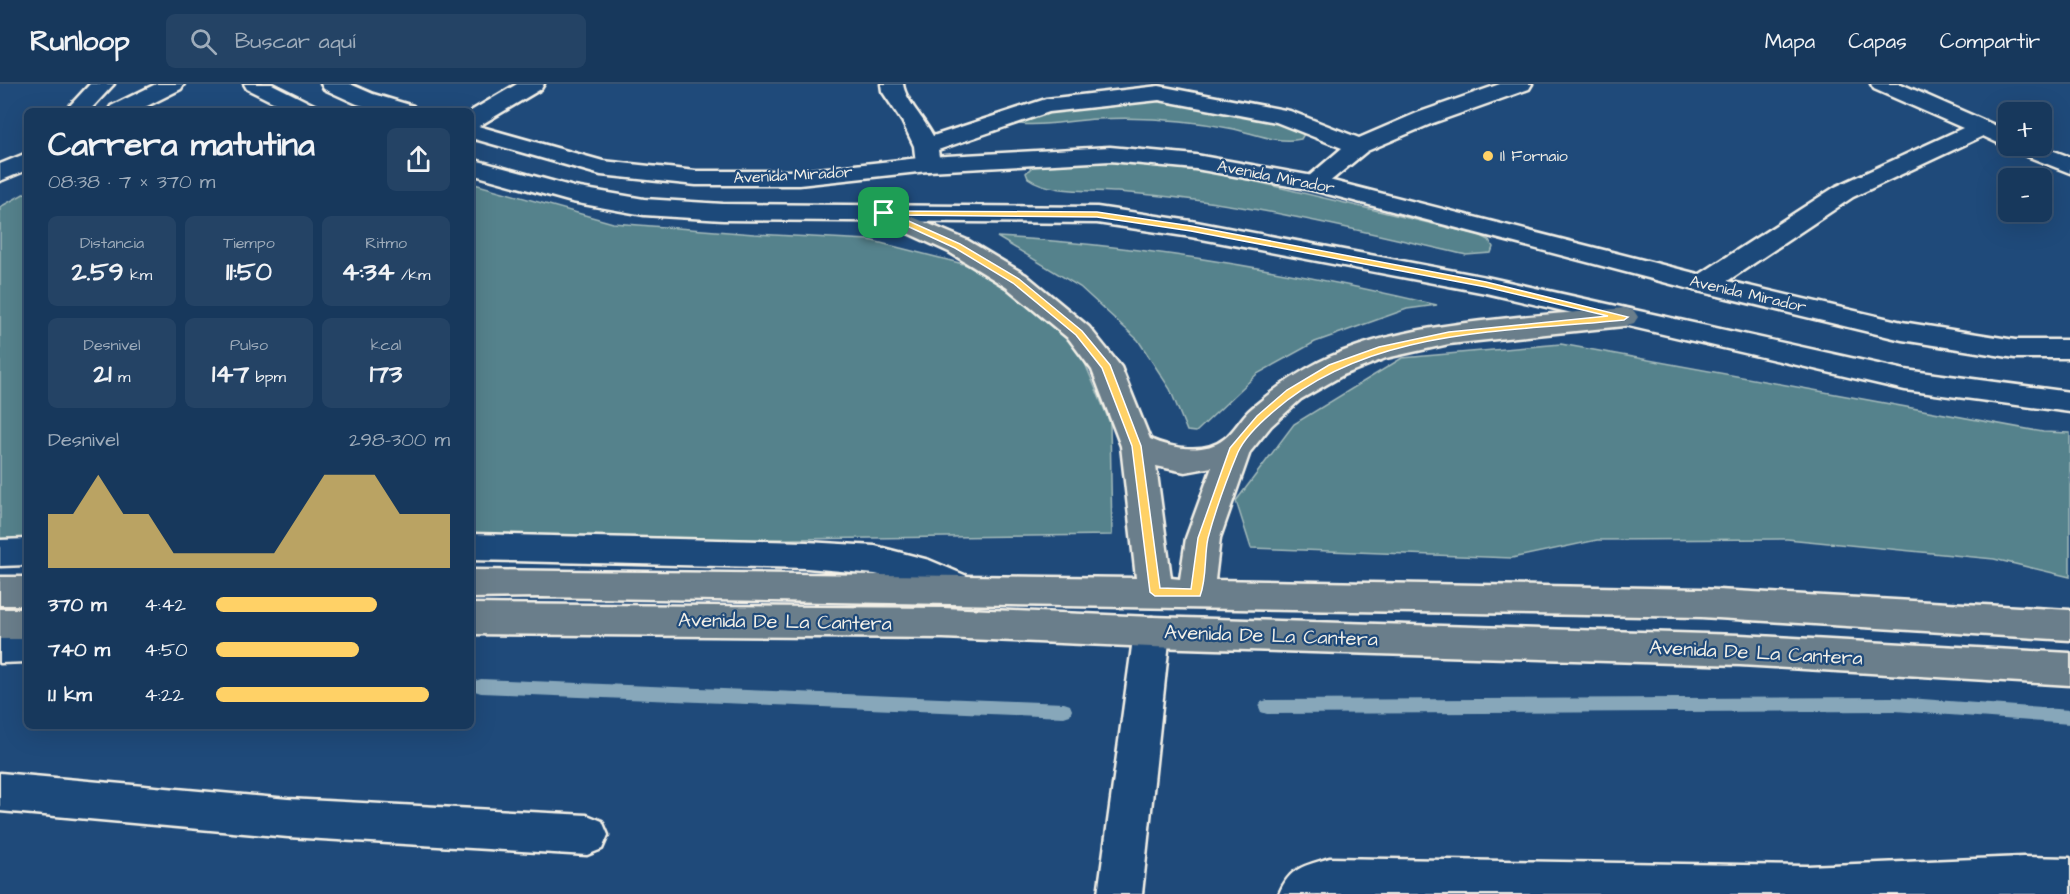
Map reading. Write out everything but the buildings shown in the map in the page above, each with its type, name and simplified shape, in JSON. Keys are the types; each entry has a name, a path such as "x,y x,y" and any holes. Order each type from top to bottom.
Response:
{"main road":[{"path":"79,108 103,84"},
{"path":"125,108 173,84"},
{"path":"255,84 302,108"},
{"path":"332,84 365,99 395,108"},
{"path":"474,120 533,84"},
{"path":"892,84 893,91 914,121 927,155 1046,106 1162,89 1282,116 1359,146"},
{"path":"1313,183 1359,146 1425,118 1521,84"},
{"path":"1882,84 1998,135"},
{"path":"1704,284 1844,192 1982,128"},
{"name":"Avenida Mirador","path":"474,132 601,168 696,178 799,178 927,155 1110,154 1196,162 1313,183 1704,284 1902,330 2015,349 2070,349"},
{"path":"2046,156 2070,166"},
{"path":"0,174 24,162"},
{"name":"Avenida Mirador","path":"474,167 572,194 644,207 723,212 1097,215 1191,228 1474,283 1905,380 2070,402"},
{"path":"884,213 958,246 1016,281 1079,333 1106,368 1137,446 1155,592"},
{"path":"1196,593 1203,538 1235,448 1260,418 1290,392 1332,368 1379,350 1449,335 1624,317"},
{"path":"1137,446 1159,457 1179,461 1210,458 1235,448"},
{"path":"474,547 807,555 875,560 917,570 961,589"},
{"path":"0,553 24,552"},
{"name":"Avenida De La Cantera","path":"474,584 961,589 1701,603 2070,625"},
{"path":"0,591 24,591"},
{"name":"Avenida De La Cantera","path":"480,621 943,623 1152,632 1740,650 2070,669"},
{"path":"0,624 24,624"},
{"path":"1120,894 1152,632"},
{"path":"0,648 24,647"},
{"path":"0,792 288,818 587,835"},
{"path":"1301,894 1310,885 1330,879 1807,887 2023,878 2070,879"}],"green space":[{"path":"1167,100 1224,106 1300,128 1304,134 1301,139 1284,140 1183,121 1131,118 1039,125 1020,124 1018,120 1071,106"},
{"path":"1051,162 1122,162 1223,174 1479,235 1489,240 1493,247 1491,253 1466,255 1336,225 1249,208 1161,196 1058,188 1037,183 1028,178 1026,173 1033,166"},
{"path":"474,184 613,223 869,240 979,268 1071,330 1110,423 1112,535 474,543"},
{"path":"24,194 24,548 0,548 0,207"},
{"path":"997,237 1108,246 1218,261 1328,281 1437,305 1407,309 1315,342 1257,374 1196,432 1187,431 1170,389 1138,340 1080,287"},
{"path":"1561,344 2043,432 2070,433 2070,577 1994,559 1787,539 1597,540 1512,558 1251,548 1236,501 1294,424 1402,358"}],"waterway":[{"path":"481,686 1064,710"},
{"path":"1267,707 1895,704 2070,717"}],"place":[{"name":"Il Fornaio","path":"1488,156"}],"route":[{"path":"884,213 1097,215 1191,228 1486,285 1624,317 1449,335 1379,350 1332,368 1290,392 1260,418 1235,448 1203,538 1196,593 1155,592 1137,446 1106,368 1079,333 1016,281 958,246 884,213"}]}
